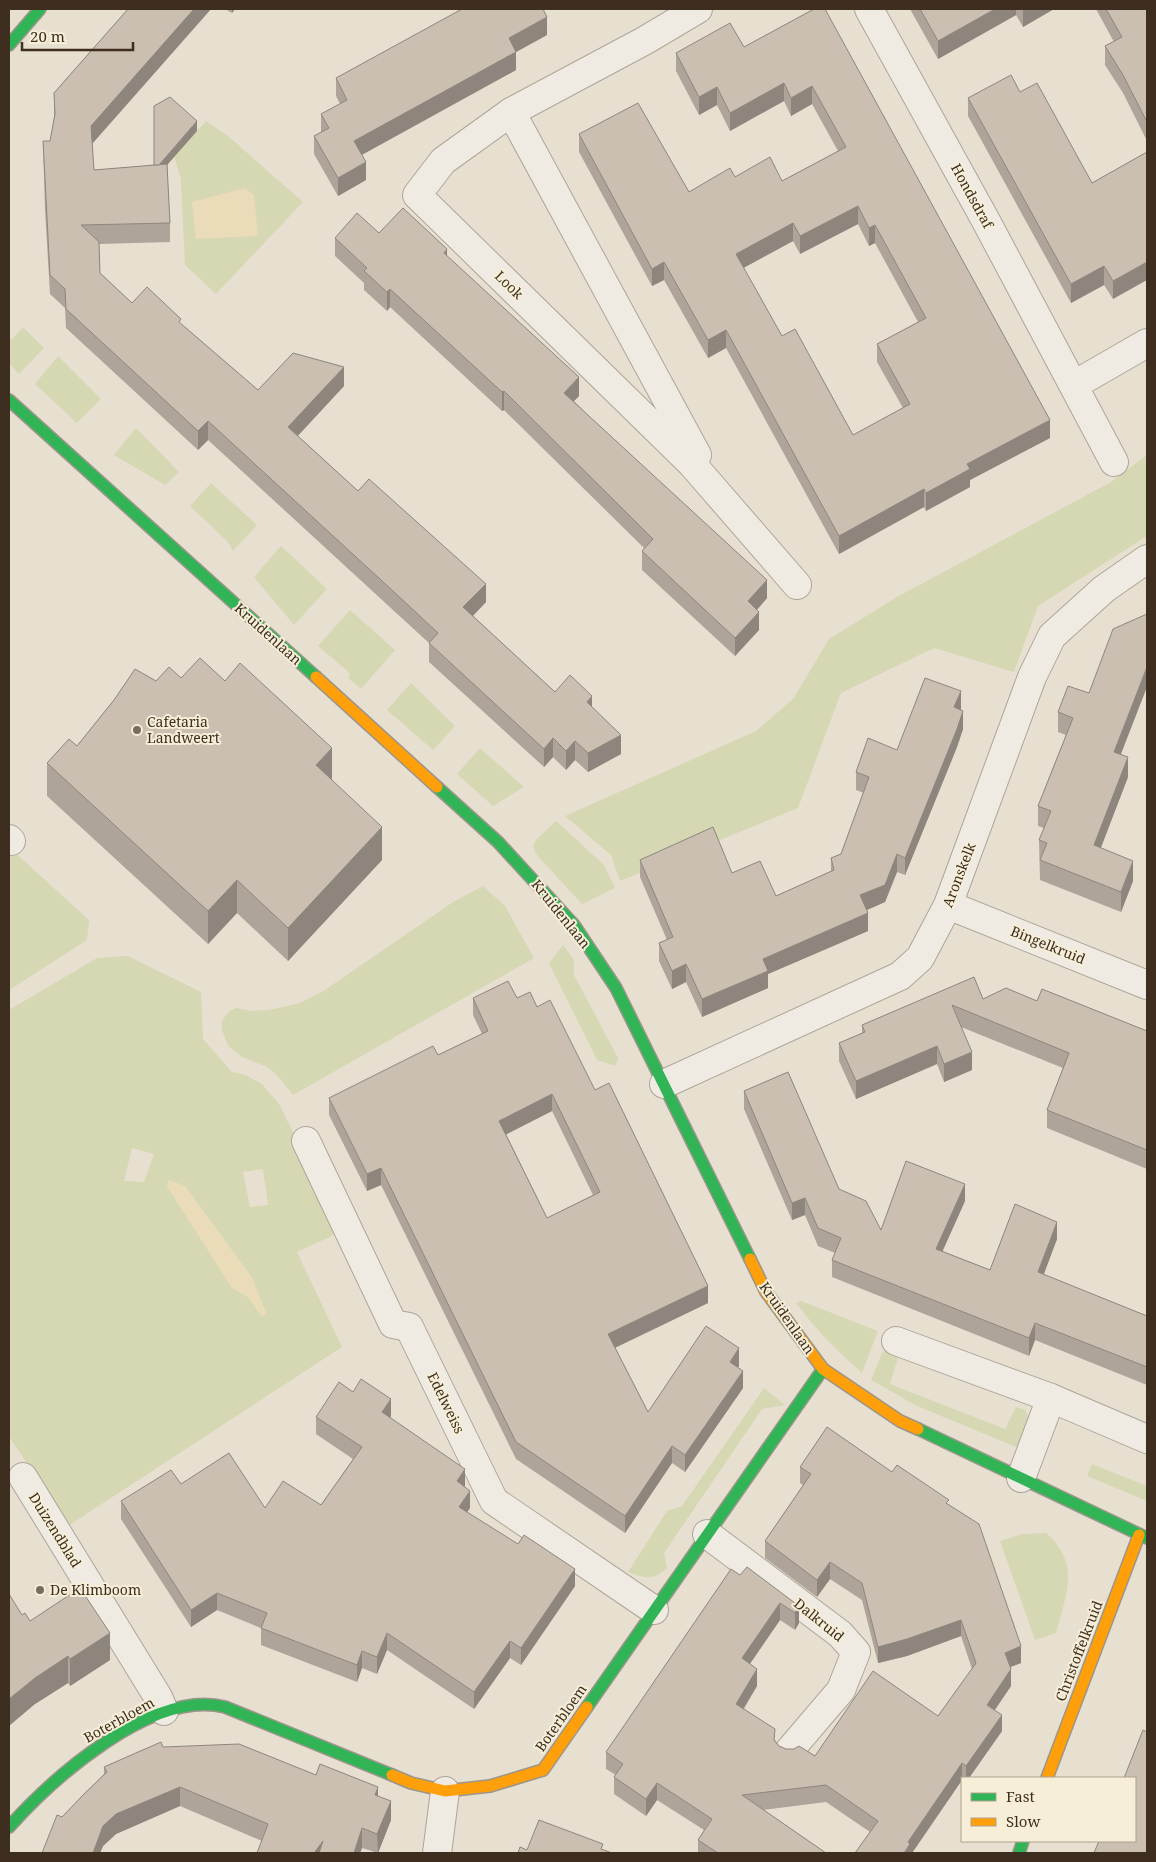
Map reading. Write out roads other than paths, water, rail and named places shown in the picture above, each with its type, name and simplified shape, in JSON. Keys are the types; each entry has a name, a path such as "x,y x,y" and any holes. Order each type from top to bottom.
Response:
{"street":[{"path":"9,45 40,9"},
{"name":"Look","path":"698,9 644,41 511,112 443,161 417,195 692,464 797,584"},
{"name":"Hondsdraf","path":"869,9 1114,462"},
{"path":"511,112 697,455 692,464"},
{"path":"1074,385 1147,343"},
{"name":"Kruidenlaan","path":"9,400 511,855 574,926 616,988 766,1292 823,1368 900,1421 1143,1536"},
{"name":"Aronskelk","path":"664,1084 900,976 920,958 948,905 1032,677 1052,636 1104,588 1147,559"},
{"name":"Bingelkruid","path":"948,905 1147,985"},
{"name":"Edelweiss","path":"306,1141 394,1324 409,1327 494,1501 654,1610"},
{"path":"896,1341 1051,1398 1147,1439"},
{"name":"Boterbloem","path":"9,1827 32,1800 84,1757 135,1725 164,1711 215,1705 411,1783 445,1791 490,1786 543,1770 823,1368"},
{"path":"1021,1478 1051,1398"},
{"name":"Duizendblad","path":"23,1477 158,1697 164,1711"},
{"name":"Dalkruid","path":"707,1534 840,1634 856,1652 841,1690 789,1751"},
{"name":"Christoffelkruid","path":"1047,1777 1143,1536"},
{"path":"438,1853 445,1791"}],"place":[{"name":"Cafetaria Landweert","path":"137,730"},
{"name":"De Klimboom","path":"40,1590"}]}
